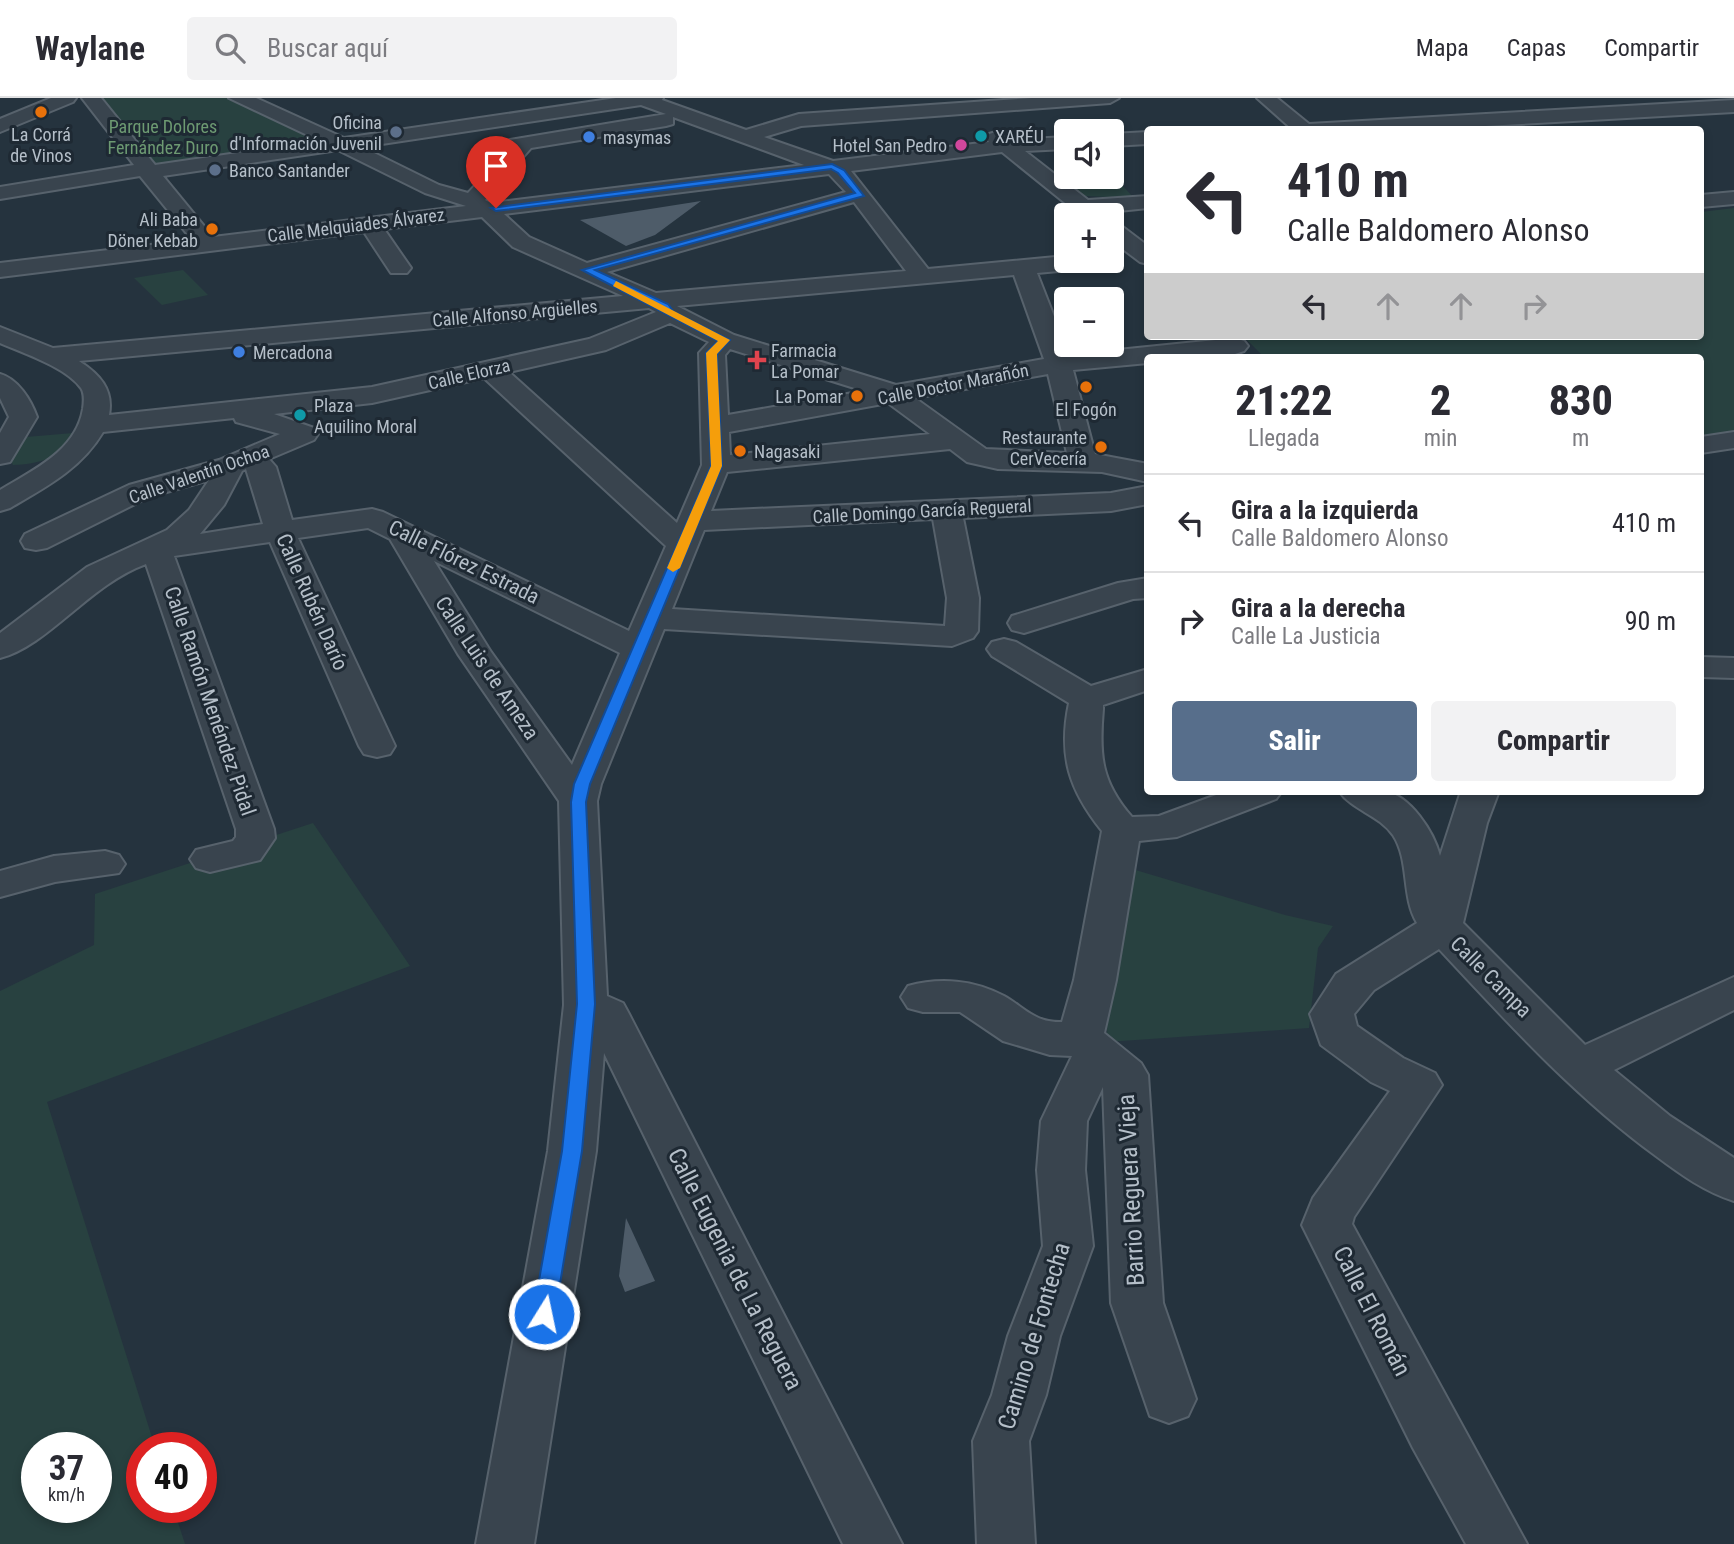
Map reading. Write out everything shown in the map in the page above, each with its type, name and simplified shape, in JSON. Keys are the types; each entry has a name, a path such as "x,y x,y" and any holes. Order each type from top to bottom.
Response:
{"street":[{"path":"0,126 67,98"},
{"path":"91,98 206,243"},
{"path":"238,98 258,105 432,189 479,205 521,242 586,270 725,340 815,366 896,396 955,440 987,458 1102,463 1144,472"},
{"path":"525,98 561,111"},
{"path":"747,136 799,121 961,103 1111,98"},
{"path":"1266,98 1298,126"},
{"path":"5,198 147,170 645,99 841,171 922,276"},
{"path":"258,105 290,101"},
{"path":"961,103 1004,146 1078,203"},
{"path":"1414,126 1507,118 1734,106"},
{"path":"1691,108 1722,124"},
{"path":"479,205 519,146 623,130 686,115"},
{"path":"1507,118 1518,126"},
{"path":"492,121 540,166"},
{"path":"1124,139 1144,138"},
{"name":"Calle Melquiades Álvarez","path":"0,270 30,256 206,243 369,223 479,205 1004,146 1054,144"},
{"path":"400,194 432,189"},
{"path":"586,270 861,194"},
{"path":"1704,201 1734,198"},
{"path":"1124,206 1144,203"},
{"path":"369,223 399,268"},
{"path":"1124,239 1144,254"},
{"path":"1124,258 1144,257"},
{"name":"Calle Alfonso Argüelles","path":"47,356 662,307 922,276 1054,264"},
{"path":"1023,267 1059,365 1083,463"},
{"name":"Calle Elorza","path":"94,425 372,395 597,345 662,307"},
{"path":"0,334 74,370 87,379 99,398 94,425 83,446 0,502"},
{"path":"505,1544 572,1151 586,1004 579,802 582,784 716,466 712,353 725,340"},
{"name":"Calle Doctor Marañón","path":"1161,354 1235,346"},
{"name":"Calle Alfonso Argüelles","path":"74,370 79,364 107,350"},
{"name":"Calle Doctor Marañón","path":"713,426 896,396 1059,365 1144,356"},
{"path":"490,369 689,534"},
{"path":"0,382 10,404 23,417 4,445"},
{"name":"Calle Valentín Ochoa","path":"36,541 139,491 240,462 304,434 256,417 203,412"},
{"path":"716,466 955,440"},
{"path":"1704,445 1734,440"},
{"path":"0,648 25,633 100,572 156,549 203,514 240,462"},
{"name":"Calle Rubén Darío","path":"240,462 262,467 279,531 377,746"},
{"path":"0,472 36,479"},
{"name":"Calle Domingo García Regueral","path":"689,534 947,511 1111,502 1144,496"},
{"path":"644,633 952,636 961,631 963,598 947,511"},
{"name":"Calle Flórez Estrada","path":"156,549 372,518 644,633"},
{"name":"Calle Luis de Ameza","path":"401,531 475,654 579,802"},
{"name":"Calle Ramón Menéndez Pidal","path":"156,549 255,829 256,838 228,855"},
{"path":"1087,699 1014,636 1129,590 1144,588"},
{"path":"1704,667 1734,668"},
{"path":"1087,699 1144,680"},
{"path":"1087,699 1083,712 1083,773 1096,799 1122,830 1163,828 1252,795"},
{"path":"1365,795 1405,823 1416,842 1431,918 1442,926"},
{"name":"Calle Campa","path":"1478,795 1468,823 1442,926 1582,1066 1667,1139 1734,1182"},
{"name":"Camino de Fontecha","path":"1006,1544 1001,1441 1019,1395 1034,1336 1068,1246 1061,1170 1064,1121 1088,1045 1095,980 1122,830"},
{"path":"0,884 54,869 105,864"},
{"name":"Calle El Román","path":"1442,926 1394,960 1366,973 1343,992 1332,1014 1337,1034 1387,1070 1419,1085 1330,1212 1327,1225 1433,1430 1498,1544"},
{"path":"1582,1066 1734,992"},
{"path":"923,997 966,997 990,1008 1019,1030 1050,1039 1088,1045"},
{"name":"Calle Eugenia de La Reguera","path":"586,1004 607,1014 873,1544"},
{"name":"Barrio Reguera Vieja","path":"1088,1045 1125,1075 1132,1162 1137,1303 1169,1399"}],"green space":[{"name":"Parque Dolores Fernández Duro","path":"91,98 238,98 339,144 148,172"},
{"path":"1124,187 1134,198 1084,196 1075,189"},
{"path":"1734,208 1734,433 1704,438 1704,354 1261,354 1247,340 1704,340 1704,212"},
{"path":"183,270 208,295 162,305 134,278"},
{"path":"73,433 63,449 49,458 13,465 11,461 26,437"},
{"path":"313,823 410,966 47,1102 150,1432 126,1432 126,1523 178,1523 185,1544 0,1544 0,991 94,945 95,894"},
{"path":"1129,868 1285,915 1333,926 1318,948 1309,1028 1107,1042 1108,954"}],"building":[{"path":"701,201 655,235 626,246 580,220"},
{"path":"626,1218 655,1281 625,1292 619,1276"}],"slow traffic":[{"path":"616,284 725,340 712,353 716,466 673,568"}],"place":[{"name":"La Corrá de Vinos","path":"41,112"},
{"name":"Oficina d'Información Juvenil","path":"396,132"},
{"name":"XARÉU","path":"981,136"},
{"name":"masymas","path":"589,137"},
{"name":"Hotel San Pedro","path":"961,145"},
{"name":"Banco Santander","path":"215,170"},
{"name":"Ali Baba Döner Kebab","path":"212,229"},
{"name":"Mercadona","path":"239,352"},
{"name":"Farmacia La Pomar","path":"757,360"},
{"name":"El Fogón","path":"1086,387"},
{"name":"La Pomar","path":"857,396"},
{"name":"Plaza Aquilino Moral","path":"300,415"},
{"name":"Restaurante CerVecería","path":"1101,447"},
{"name":"Nagasaki","path":"740,451"}],"route":[{"path":"496,208 832,167 841,171 861,194 586,270 665,307 671,314 725,340 712,353 716,466 695,521 637,648 582,784 579,802 586,1004 572,1151 544,1314"}]}
